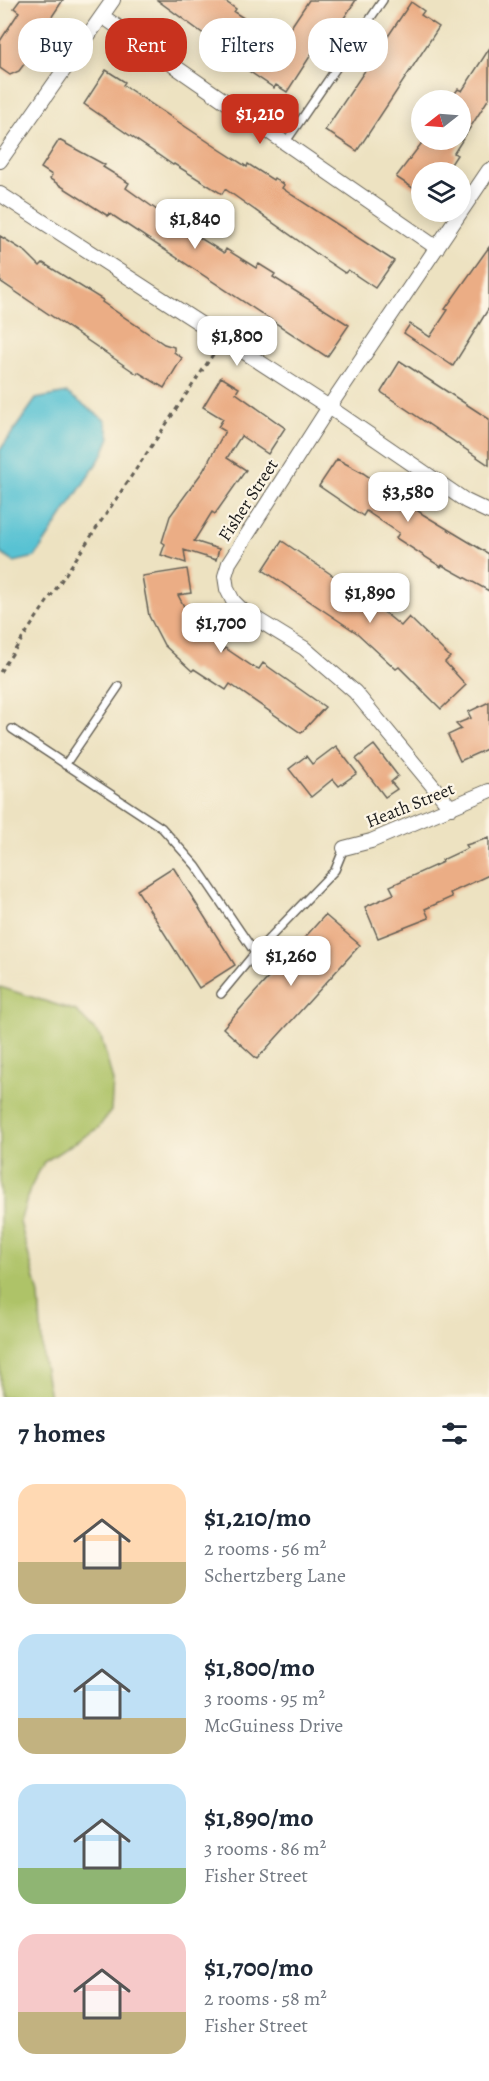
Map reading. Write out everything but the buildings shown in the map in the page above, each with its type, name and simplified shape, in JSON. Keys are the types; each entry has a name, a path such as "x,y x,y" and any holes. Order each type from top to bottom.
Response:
{"street":[{"path":"0,161 113,0"},
{"path":"102,16 437,248"},
{"name":"Fisher Street","path":"451,808 396,738 355,692 304,648 242,610 233,601 227,589 225,576 229,563 329,407 489,170"},
{"path":"0,194 329,407 466,501 489,512"},
{"name":"Heath Street","path":"344,848 371,841 489,791"}],"lane":[{"path":"285,143 383,0"},
{"path":"65,765 119,686"},
{"path":"12,729 148,817 178,844 255,953"},
{"path":"221,994 255,953 335,870 344,848"}],"path":[{"path":"0,672 223,339"}],"green space":[{"path":"0,987 76,1011 101,1037 113,1081 111,1111 98,1128 44,1162 30,1189 20,1222 39,1295 43,1360 50,1397 0,1397"}],"water":[{"path":"67,393 105,420 110,437 103,454 35,557 14,562 0,553 0,450 36,399"}]}
